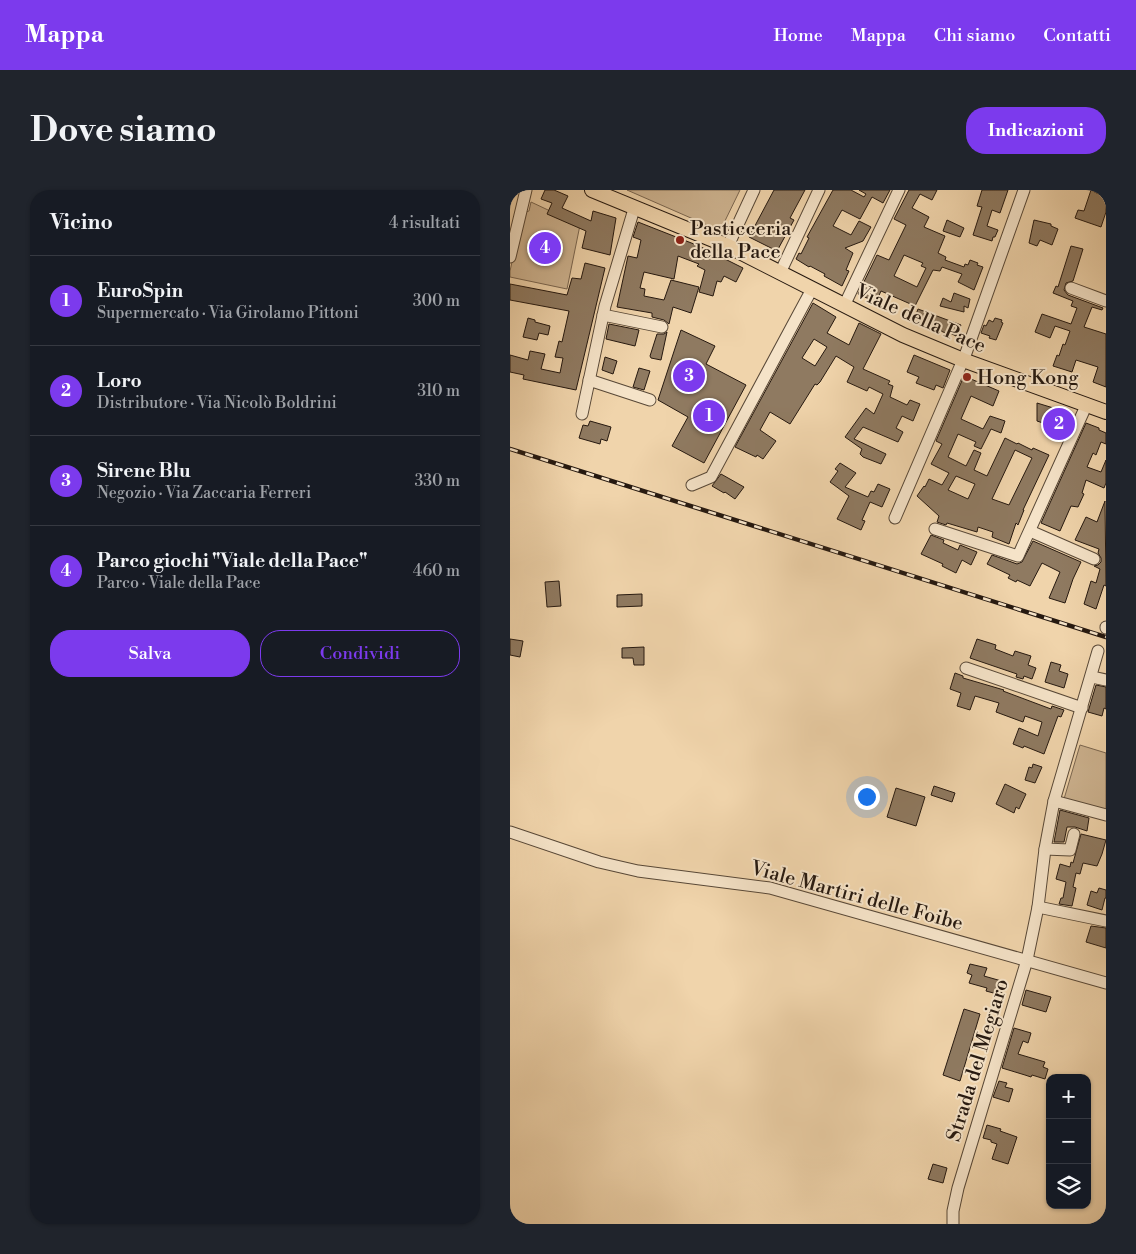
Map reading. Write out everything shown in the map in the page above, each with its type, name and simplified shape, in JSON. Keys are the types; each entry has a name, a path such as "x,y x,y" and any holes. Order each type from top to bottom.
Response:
{"main road":[{"name":"Viale della Pace","path":"592,190 634,209 728,246 903,335 962,360 1106,412"}],"street":[{"path":"510,257 526,190"},
{"path":"728,246 754,190"},
{"path":"780,273 819,190"},
{"path":"844,306 900,190"},
{"path":"895,518 962,360 1001,258 1024,190"},
{"path":"582,414 603,315 634,209"},
{"path":"1070,288 1106,301"},
{"path":"692,485 711,476 812,289"},
{"path":"603,315 662,327"},
{"path":"589,380 650,400"},
{"path":"935,529 1018,556 1086,406"},
{"path":"1030,531 1094,559"},
{"name":"Strada del Megiaro","path":"953,1224 953,1211 958,1188 1027,960 1038,906 1045,849 1054,801 1092,677 1098,651"},
{"path":"966,668 1082,708"},
{"path":"1092,677 1106,680"},
{"path":"1054,801 1106,815"},
{"name":"Viale Martiri delle Foibe","path":"510,832 599,862 638,871 770,888 1106,983"},
{"path":"1045,849 1070,850 1074,834"},
{"path":"1038,906 1106,921"}],"shaded area":[{"path":"627,190 740,190 722,227 716,229"},
{"path":"531,202 580,225 567,289 510,277 523,213 529,211"},
{"path":"1080,745 1106,753 1106,811 1064,799"}],"building":[{"path":"545,190 554,190 568,196 562,208 591,221 593,211 616,218 610,255 582,248 586,231 547,214 552,203 541,199"},
{"path":"774,190 805,190 790,218 794,220 777,251 749,237"},
{"path":"833,190 851,190 864,197 866,194 859,190 890,190 883,203 872,197 860,219 842,210 833,226 851,235 859,221 871,227 863,241 845,248 853,253 846,270 849,271 842,286 824,276 825,274 796,259 799,253 801,254 809,238 807,237"},
{"path":"909,190 937,190 932,200 920,194 912,208 929,217 924,227 945,236 938,253 946,257 945,260 964,267 965,264 968,265 970,260 983,267 974,290 958,282 962,274 942,267 940,271 933,270 915,306 881,291 876,302 858,294 877,255 889,260 906,225 894,219","holes":["904,255 923,263 921,266 926,268 917,287 894,276"]},
{"path":"982,190 1008,190 1000,213 992,210 987,226 998,230 992,241 973,235 982,207 977,206"},
{"path":"1091,190 1106,198 1106,212 1101,227 1075,218 1078,210 1084,211"},
{"path":"947,220 964,228 960,237 943,231"},
{"path":"1034,220 1051,224 1051,226 1058,229 1052,245 1040,240 1037,246 1029,243"},
{"path":"638,222 699,246 743,268 736,282 724,276 721,282 717,281 713,296 699,292 705,270 697,266 699,264 678,256 674,279 644,272 640,288 645,289 644,296 664,300 671,280 699,287 691,313 673,307 669,324 664,320 652,317 652,313 617,307 628,256 637,258 641,240 633,237"},
{"path":"1071,246 1083,249 1073,281 1066,283 1064,290 1068,295 1103,308 1102,310 1092,307 1084,327 1106,334 1106,387 1093,382 1098,367 1076,360 1072,372 1053,366 1063,344 1065,345 1070,331 1055,326 1050,338 1035,332 1042,314 1071,324 1077,308 1071,306 1073,301 1053,293 1056,286 1058,287"},
{"path":"585,263 605,268 576,390 523,379 524,375 510,372 510,355 528,360 530,351 545,354 541,369 560,373 563,358 555,357 559,341 562,342 569,311 510,300 510,284 567,295 572,278 581,279"},
{"path":"954,293 970,299 968,308 964,306 964,312 940,306 943,298 951,302"},
{"path":"813,303 836,317 827,333 849,345 859,323 881,334 863,369 890,381 888,384 893,386 890,397 907,405 910,400 920,404 913,421 902,416 896,428 903,432 898,442 863,427 854,439 886,454 881,464 863,457 860,454 862,449 845,437 866,408 874,414 883,394 869,387 867,391 847,382 854,367 836,356 820,382 817,385 815,384 790,424 770,412 760,430 776,441 763,459 735,447","holes":["814,339 827,347 815,366 802,358"]},
{"path":"918,309 961,325 956,336 924,324 925,322 915,317"},
{"path":"528,318 550,326 548,335 539,333 537,340 523,337"},
{"path":"995,318 1002,320 1001,322 1003,323 996,340 981,333 984,325 986,326 989,320 993,322"},
{"path":"609,324 639,330 635,346 606,339"},
{"path":"681,330 715,346 706,364 746,385 704,463 672,446 688,417 658,400"},
{"path":"667,332 661,360 651,358 657,334"},
{"path":"914,355 950,370 943,388 936,385 934,390 916,383 919,377 907,372"},
{"path":"605,357 617,361 613,374 602,370"},
{"path":"639,368 650,371 644,390 633,387"},
{"path":"964,376 999,391 993,406 971,396 961,419 983,429 990,416 1005,421 1001,433 991,429 981,449 974,446 976,442 958,434 948,457 966,466 974,450 981,453 974,470 987,476 1005,438 1049,455 1023,510 1018,525 1016,523 1009,544 992,537 993,532 978,527 977,532 937,522 939,516 917,496 929,479 942,485 949,473 931,464 942,444 936,441","holes":["1015,450 1032,458 1009,505 992,499","956,476 975,484 968,499 948,490"]},
{"path":"1037,403 1060,410 1049,425 1037,421"},
{"path":"590,421 611,427 607,441 601,439 600,444 579,438 583,425 588,426"},
{"path":"1086,423 1106,433 1106,444 1101,442 1096,455 1093,453 1087,467 1101,472 1106,460 1106,483 1104,488 1086,480 1082,493 1084,494 1078,507 1071,506 1060,531 1041,523"},
{"path":"840,463 856,473 845,487 868,497 871,491 874,492 878,484 890,489 882,507 870,502 862,520 865,521 861,530 837,519 849,496 830,482 838,471 835,469"},
{"path":"721,474 744,487 735,499 712,486"},
{"path":"1105,501 1106,586 1104,585 1096,609 1084,604 1091,581 1096,583 1100,569 1094,566 1101,562 1098,553 1099,549 1075,540 1086,517 1097,522"},
{"path":"931,535 944,540 943,543 958,550 960,545 977,552 971,565 962,560 956,573 942,566 943,564 921,554"},
{"path":"1033,541 1081,562 1065,603 1049,598 1060,572 1042,563 1030,586 1008,578 1010,575 987,564 992,555 1017,564 1022,562"},
{"path":"559,581 561,606 547,607 545,582"},
{"path":"642,594 642,606 617,607 617,595"},
{"path":"510,639 523,641 520,657 510,655"},
{"path":"977,639 996,645 995,649 1013,656 1015,651 1031,656 1028,665 1036,668 1032,679 1024,676 1023,679 1016,677 1017,674 970,658"},
{"path":"644,647 644,665 634,665 633,658 622,658 622,648"},
{"path":"1051,662 1061,665 1059,671 1068,674 1064,688 1045,682"},
{"path":"955,673 963,676 963,678 1004,690 1051,709 1052,706 1064,710 1061,717 1058,716 1044,754 1013,744 1019,728 1038,736 1042,722 1025,716 1023,722 996,712 999,703 975,696 970,710 957,706 961,693 950,689"},
{"path":"1096,685 1106,687 1106,709 1104,708 1102,716 1088,712"},
{"path":"1033,764 1042,767 1035,783 1025,780 1029,767 1032,768"},
{"path":"1005,784 1026,794 1019,809 1016,807 1014,813 996,804"},
{"path":"934,786 955,793 952,802 931,795"},
{"path":"896,788 925,797 916,826 887,817"},
{"path":"1060,810 1089,818 1087,831 1075,827 1067,827 1064,842 1054,842"},
{"path":"1081,834 1106,840 1102,854 1097,866 1083,863 1080,874 1076,873 1073,887 1076,888 1072,906 1059,904 1061,898 1063,898 1066,882 1056,879 1060,864 1070,867 1071,862 1073,863"},
{"path":"1099,888 1106,890 1106,898 1102,910 1087,905 1091,891 1097,893"},
{"path":"1091,926 1106,928 1106,948 1086,942"},
{"path":"970,964 987,968 984,976 1005,982 1001,995 986,991 987,988 969,983 972,975 967,973"},
{"path":"1026,990 1051,997 1046,1012 1022,1005"},
{"path":"964,1009 980,1014 960,1081 943,1075"},
{"path":"1014,1028 1031,1033 1028,1043 1023,1041 1018,1054 1045,1062 1043,1067 1048,1069 1045,1079 1032,1075 1031,1077 1002,1068"},
{"path":"999,1081 1007,1083 1005,1087 1013,1089 1009,1102 993,1097"},
{"path":"987,1125 1017,1137 1008,1164 992,1159 997,1144 983,1138"},
{"path":"933,1164 947,1168 943,1183 928,1179"}],"railway":[{"path":"510,449 1106,637"}],"place":[{"name":"Pasticceria della Pace","path":"680,240"},
{"name":"Parco giochi \"Viale della Pace\"","path":"545,248"},
{"name":"Sirene Blu","path":"689,376"},
{"name":"Hong Kong","path":"967,377"},
{"name":"EuroSpin","path":"709,416"},
{"name":"Loro","path":"1059,424"}]}
